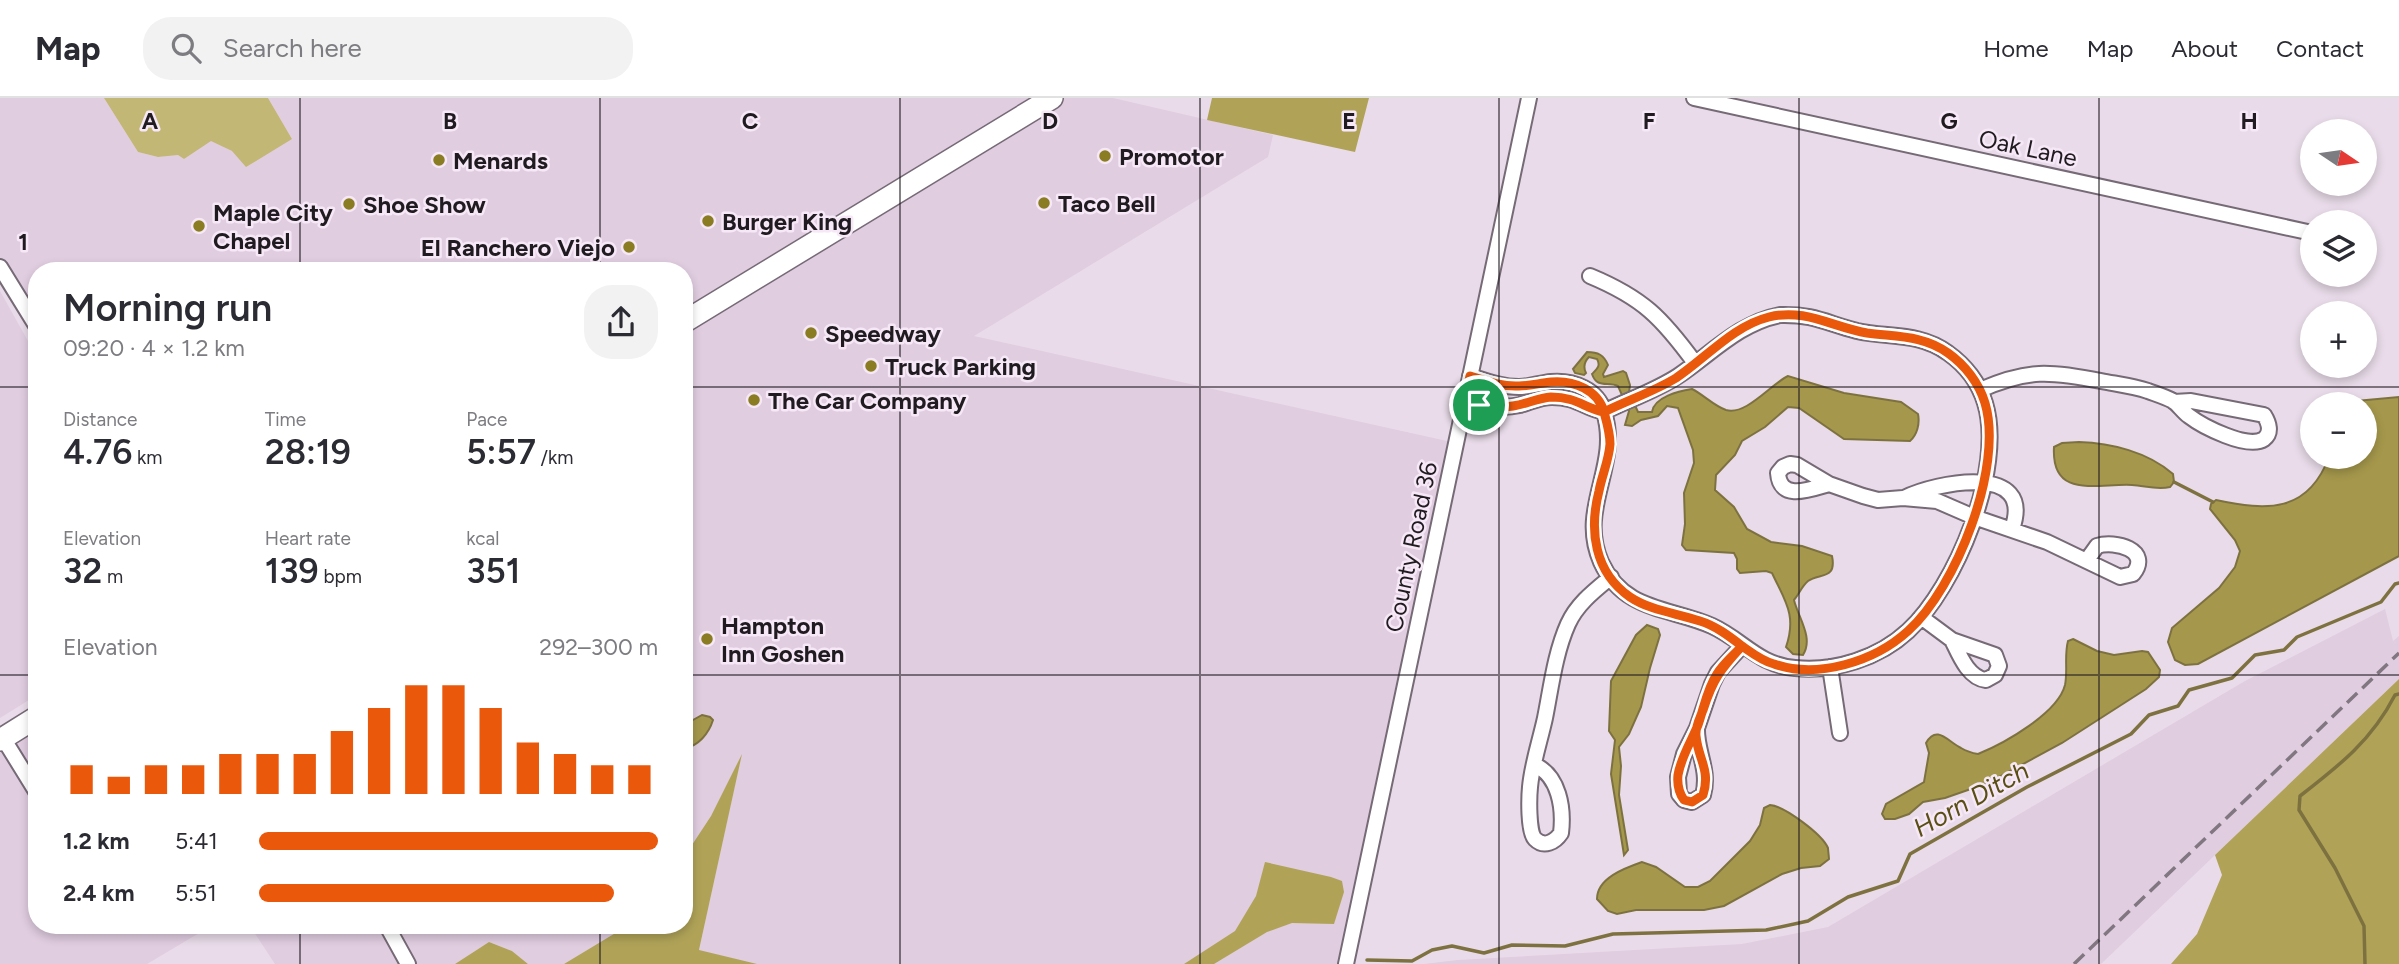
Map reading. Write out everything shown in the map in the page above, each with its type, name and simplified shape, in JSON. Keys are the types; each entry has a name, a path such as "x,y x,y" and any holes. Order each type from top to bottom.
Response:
{"highway":[{"path":"693,317 1052,98"},
{"path":"2,739 28,723"}],"street":[{"name":"County Road 36","path":"1346,964 1529,98"},
{"name":"Oak Lane","path":"1694,98 2300,230"},
{"path":"0,267 28,312"},
{"path":"1590,276 1620,289 1644,304 1668,327 1695,363"},
{"path":"1465,401 1509,407 1553,397 1578,401 1604,412 1656,389 1756,321 1780,315 1802,315 1857,331 1909,336 1933,344 1956,359 1980,390 1989,425 1983,482 1974,517 1951,570 1922,617 1907,632 1871,656 1830,667 1782,667 1763,660 1716,627 1640,603 1621,589 1611,577 1597,551 1594,528 1596,505 1610,443 1604,412 1601,402 1596,397 1573,384 1552,382 1517,387 1470,376"},
{"path":"1980,390 2017,376 2051,373 2136,388 2174,402 2190,416 2244,442 2264,439 2268,433 2270,426 2264,415 2191,401 2174,402"},
{"path":"1902,498 1935,486 1983,482 2000,487 2011,496 2016,513 2012,529"},
{"path":"1829,484 1878,500 1902,498 1937,501 2087,560"},
{"path":"1535,765 1551,777 1558,794 1561,833 1548,844 1538,842 1531,833 1529,790 1560,650 1568,624 1585,599 1611,577"},
{"path":"1922,617 1952,640"},
{"path":"1697,727 1718,672 1742,646"},
{"path":"1830,667 1840,733"},
{"path":"2,739 28,779"},
{"path":"391,934 408,964"}],"shaded area":[{"path":"0,98 104,98 138,152 158,157 178,155 184,159 211,140 232,151 292,139 268,98 1113,98 1273,135 1268,157 974,336 1456,443 1346,964 696,964 741,757 711,816 693,843 693,262 28,262 28,312 0,267"},
{"path":"104,98 268,98 292,139 246,167 232,151 211,141 184,159 178,155 158,157 138,152"},
{"path":"1212,98 1369,98 1355,152 1207,120"},
{"path":"0,291 28,341 28,701 0,718"},
{"path":"1587,352 1597,353 1605,359 1608,365 1604,377 1623,371 1626,373 1629,392 1638,412 1652,412 1657,402 1662,399 1692,389 1722,408 1734,411 1750,404 1788,376 1844,393 1901,402 1918,414 1917,429 1910,441 1844,439 1799,408 1788,407 1765,427 1742,441 1735,455 1716,475 1715,490 1734,507 1747,529 1771,542 1802,546 1832,556 1830,572 1808,581 1794,600 1806,635 1803,655 1793,654 1786,647 1790,617 1772,573 1740,573 1734,553 1686,550 1682,545 1685,524 1684,493 1694,463 1693,450 1678,408 1667,406 1658,416 1641,420 1632,426 1625,425 1629,411 1618,386 1600,383 1594,379 1592,374 1598,366 1597,359 1587,359 1584,375 1575,373 1573,369"},
{"path":"2399,397 2399,556 2198,664 2185,665 2175,660 2168,642 2172,628 2219,588 2235,567 2240,551 2235,540 2210,509 2211,504 2216,500 2252,506 2284,504 2310,489 2323,469 2377,469 2377,399"},
{"path":"2062,443 2104,444 2141,454 2173,474 2174,482 2170,487 2161,488 2132,485 2092,486 2068,482 2060,475 2055,464 2054,447"},
{"path":"2385,609 2393,641 2399,636 2399,679 2101,964 1424,964 1742,944 1828,927 2245,681"},
{"path":"1647,625 1658,629 1660,635 1641,707 1629,734 1619,747 1619,795 1628,850 1624,855 1611,774 1615,740 1609,731 1611,681 1636,635"},
{"path":"2073,639 2097,651 2114,655 2148,652 2160,670 2159,677 2146,689 2062,743 1988,783 1945,798 1923,802 1909,814 1885,819 1882,814 1886,804 1924,782 1929,753 1926,743 1934,735 1943,736 1965,750 1978,754 2016,735 2042,716 2060,696 2065,685 2068,641"},
{"path":"2399,679 2399,964 2171,964 2197,934 2222,875 2215,855"},
{"path":"702,715 713,720 709,730 693,745 693,720"},
{"path":"28,735 28,934 198,934 147,964 0,964 0,752"},
{"path":"742,754 699,950 757,964 564,964 614,934 693,934 693,843 711,816"},
{"path":"1770,805 1793,815 1811,829 1828,848 1829,859 1820,866 1782,874 1724,906 1704,910 1636,910 1617,914 1608,911 1597,899 1598,892 1607,880 1642,862 1656,867 1685,887 1698,887 1710,881 1750,841 1760,825 1764,808"},
{"path":"1265,862 1342,881 1344,892 1334,924 1292,923 1267,932 1214,964 1184,964 1235,931 1256,896"},
{"path":"255,934 614,934 564,964 528,964 512,951 489,942 455,964 275,964"},
{"path":"489,942 512,951 528,964 455,964"}],"waterway":[{"path":"2174,482 2213,502"},
{"name":"Horn Ditch","path":"1367,960 1412,961 1432,950 1452,946 1484,953 1512,945 1565,946 1613,934 1766,930 1808,921 1848,897 1898,881 1910,854 2027,787 2131,734 2149,715 2178,706 2189,690 2232,678 2255,655 2284,650 2297,637 2381,602 2395,584 2399,583"},
{"path":"2365,964 2364,926 2335,868 2299,810 2300,796 2354,751 2376,725 2395,695 2399,694"}],"railway":[{"path":"2074,964 2399,653"}],"place":[{"name":"Promotor","path":"1105,156"},
{"name":"Menards","path":"439,160"},
{"name":"Taco Bell","path":"1044,203"},
{"name":"Shoe Show","path":"349,204"},
{"name":"Burger King","path":"708,221"},
{"name":"Maple City Chapel","path":"199,226"},
{"name":"El Ranchero Viejo","path":"629,247"},
{"name":"Speedway","path":"811,333"},
{"name":"Truck Parking","path":"871,366"},
{"name":"The Car Company","path":"754,400"},
{"name":"Hampton Inn Goshen","path":"707,639"}],"route":[{"path":"1479,405 1465,401 1470,376 1517,387 1552,382 1573,384 1588,390 1596,397 1604,412 1677,377 1756,321 1780,315 1802,315 1824,319 1857,331 1922,339 1946,351 1965,368 1980,390 1987,411 1989,443 1979,500 1960,553 1940,591 1922,617 1907,632 1871,656 1848,664 1808,669 1772,664 1742,646 1737,651 1718,672 1684,754 1678,777 1679,794 1684,800 1692,802 1703,795 1706,787 1706,774 1696,738 1697,727 1718,672 1742,646 1716,627 1640,603 1621,589 1606,570 1597,551 1594,528 1599,488 1610,443 1604,412 1568,398 1553,397 1509,407 1479,405"}]}
